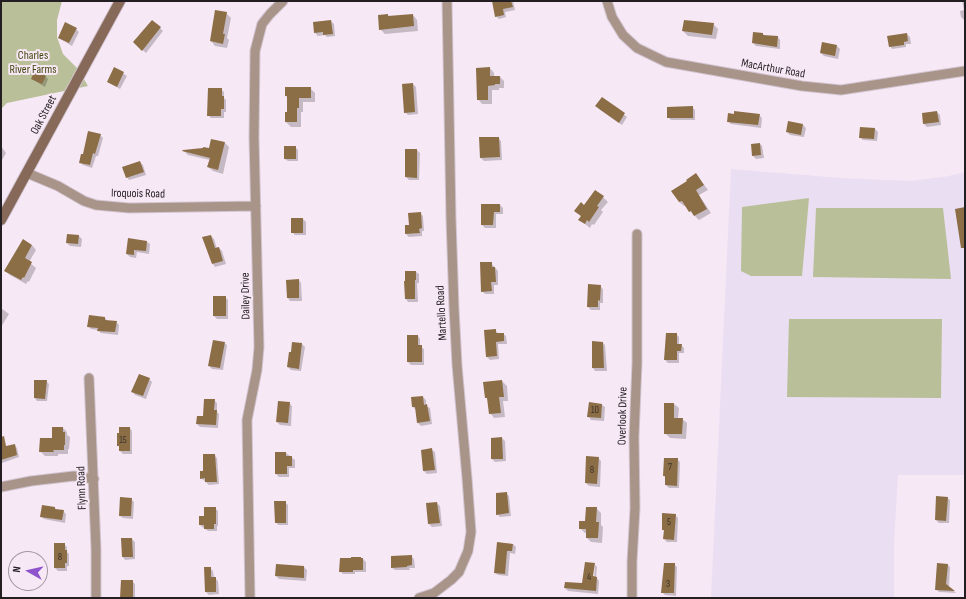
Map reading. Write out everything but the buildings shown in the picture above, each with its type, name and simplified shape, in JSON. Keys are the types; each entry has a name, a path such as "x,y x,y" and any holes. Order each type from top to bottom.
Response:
{"main road":[{"name":"Oak Street","path":"1,220 120,1"}],"street":[{"name":"Dailey Drive","path":"250,598 247,420 257,370 259,347 254,138 255,51 262,24 283,1"},
{"name":"Martello Road","path":"419,598 434,593 459,572 468,551 471,532 457,365 450,219 448,1"},
{"name":"MacArthur Road","path":"607,1 612,17 623,35 637,48 666,62 802,86 841,90 965,70"},
{"name":"Iroquois Road","path":"27,173 58,186 84,200 96,204 129,208 256,206"},
{"name":"Overlook Drive","path":"632,598 635,508 634,437 637,363 637,234"},
{"name":"Flynn Road","path":"88,378 94,479 96,598"},
{"path":"1,487 31,480 74,476 94,479"}],"shaded area":[{"path":"731,169 841,178 911,181 949,176 965,172 965,475 898,475 894,544 894,598 711,598"}],"green space":[{"name":"Charles River Farms","path":"1,1 62,1 57,20 57,37 63,54 78,69 88,86 7,103 1,109"},
{"path":"809,198 802,276 751,276 741,271 742,207"},
{"path":"816,208 943,208 951,279 813,277"},
{"path":"789,319 942,319 941,398 787,397"}]}
